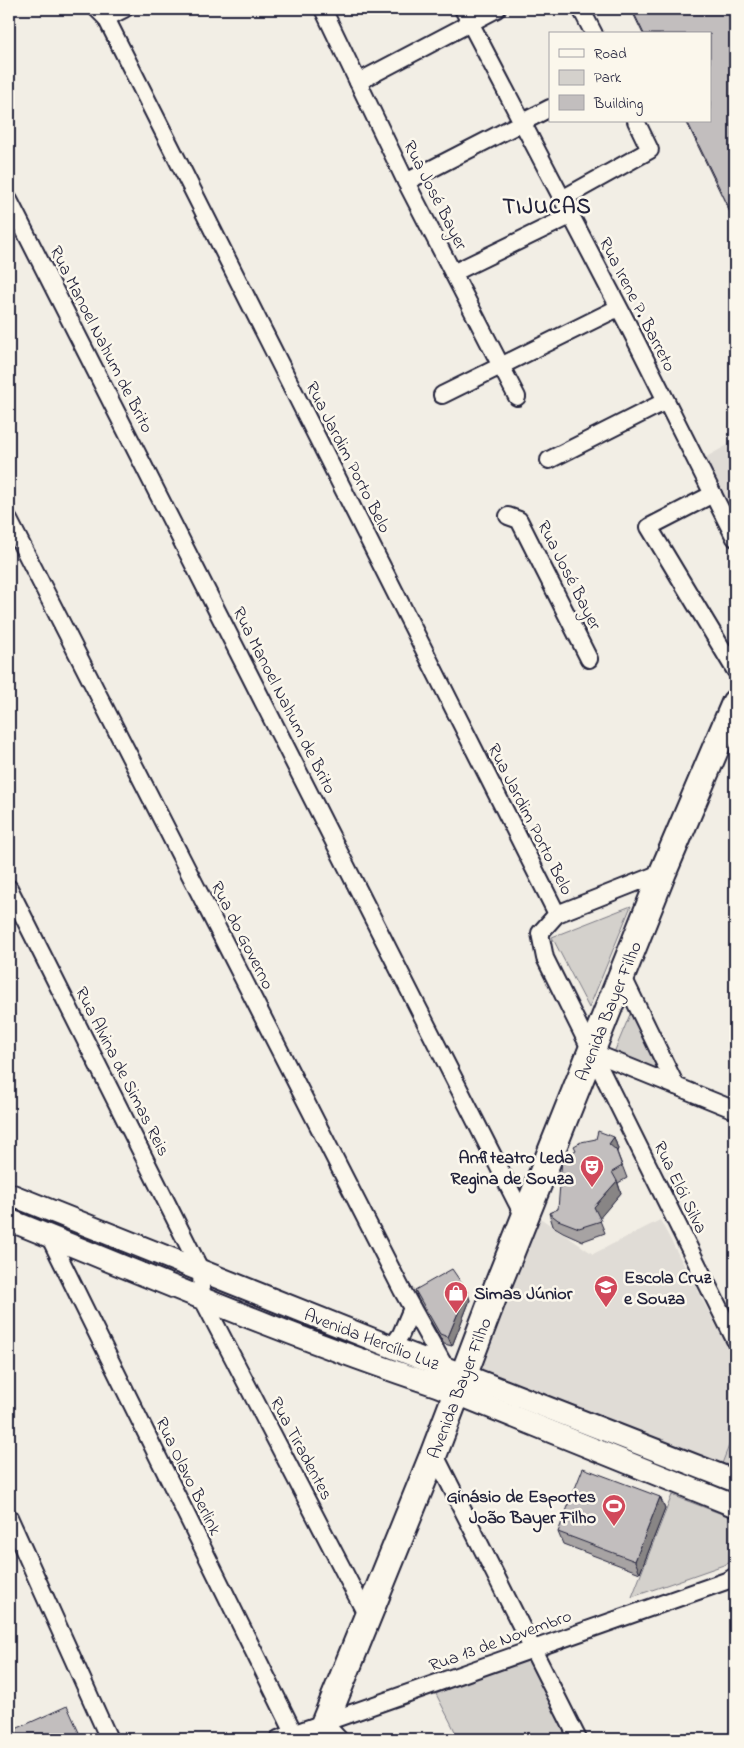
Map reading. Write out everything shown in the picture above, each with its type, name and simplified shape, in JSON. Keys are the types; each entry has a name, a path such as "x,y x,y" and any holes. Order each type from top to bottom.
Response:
{"main road":[{"name":"Avenida Bayer Filho","path":"319,1734 434,1453 455,1379 525,1219 663,872 735,702"}],"street":[{"path":"102,13 124,9"},
{"name":"Rua José Bayer","path":"323,9 406,182 517,397"},
{"path":"358,82 467,16 498,9"},
{"path":"581,9 593,32"},
{"name":"Rua Jardim Porto Belo","path":"102,13 556,914"},
{"name":"Rua Irene P. Barreto","path":"467,16 735,538"},
{"path":"406,182 549,108"},
{"path":"562,199 650,150 636,122"},
{"name":"Rua Manoel Nahum de Brito","path":"9,200 525,1219"},
{"path":"453,273 570,216"},
{"path":"442,395 618,308"},
{"path":"549,460 666,401"},
{"path":"713,494 648,527 735,670"},
{"name":"Rua José Bayer","path":"508,516 519,520 589,659"},
{"name":"Rua do Governo","path":"9,520 412,1308 455,1379"},
{"path":"556,914 663,872"},
{"name":"Rua Alvina de Simas Reis","path":"9,888 201,1271"},
{"name":"Rua Elói Silva","path":"556,914 540,933 545,958 735,1340"},
{"path":"622,975 676,1086"},
{"path":"592,1052 735,1110"},
{"name":"Avenida Hercílio Luz","path":"9,1194 392,1347 455,1379 735,1506"},
{"name":"Avenida Hercílio Luz","path":"9,1220 202,1298 455,1379 735,1481"},
{"name":"Rua Olavo Berlink","path":"49,1236 319,1734"},
{"path":"201,1271 202,1298"},
{"name":"Rua Tiradentes","path":"202,1298 367,1616"},
{"path":"392,1347 401,1334 412,1308"},
{"path":"434,1453 578,1739"},
{"path":"9,1518 109,1739"},
{"name":"Rua 13 de Novembro","path":"278,1739 319,1734 533,1650 729,1580 735,1576"}],"shaded area":[{"path":"735,441 735,536 699,461"},
{"name":"Escola Cruz e Souza","path":"540,1218 593,1254 660,1220 735,1361 735,1430 720,1469 481,1371"}],"green space":[{"path":"631,906 589,1008 552,937"},
{"path":"631,1012 657,1069 613,1055"},
{"path":"735,1430 735,1475 720,1469"},
{"path":"672,1495 735,1519 735,1561 632,1597"},
{"path":"526,1656 568,1739 459,1739 436,1694"}],"building":[{"path":"632,9 735,9 735,220 687,122 712,122 712,32 643,32"},
{"name":"Anfiteatro Leda Regina de Souza","path":"598,1131 614,1137 609,1144 616,1150 622,1166 612,1172 617,1181 594,1207 601,1221 579,1228 558,1220 549,1213 558,1209 562,1159 576,1150 574,1146 581,1142 596,1139"},
{"path":"452,1269 467,1291 448,1337 440,1334 415,1290"},
{"name":"Ginásio de Esportes João Bayer Filho","path":"583,1468 660,1497 635,1561 558,1532"},
{"path":"67,1706 82,1739 9,1739 9,1732"}],"place":[{"name":"Anfiteatro Leda Regina de Souza","path":"592,1188"},
{"name":"Escola Cruz e Souza","path":"606,1308"},
{"name":"Simas Júnior","path":"456,1314"},
{"name":"Ginásio de Esportes João Bayer Filho","path":"614,1527"}],"district":[{"name":"TIJUCAS","path":"547,205"}]}
